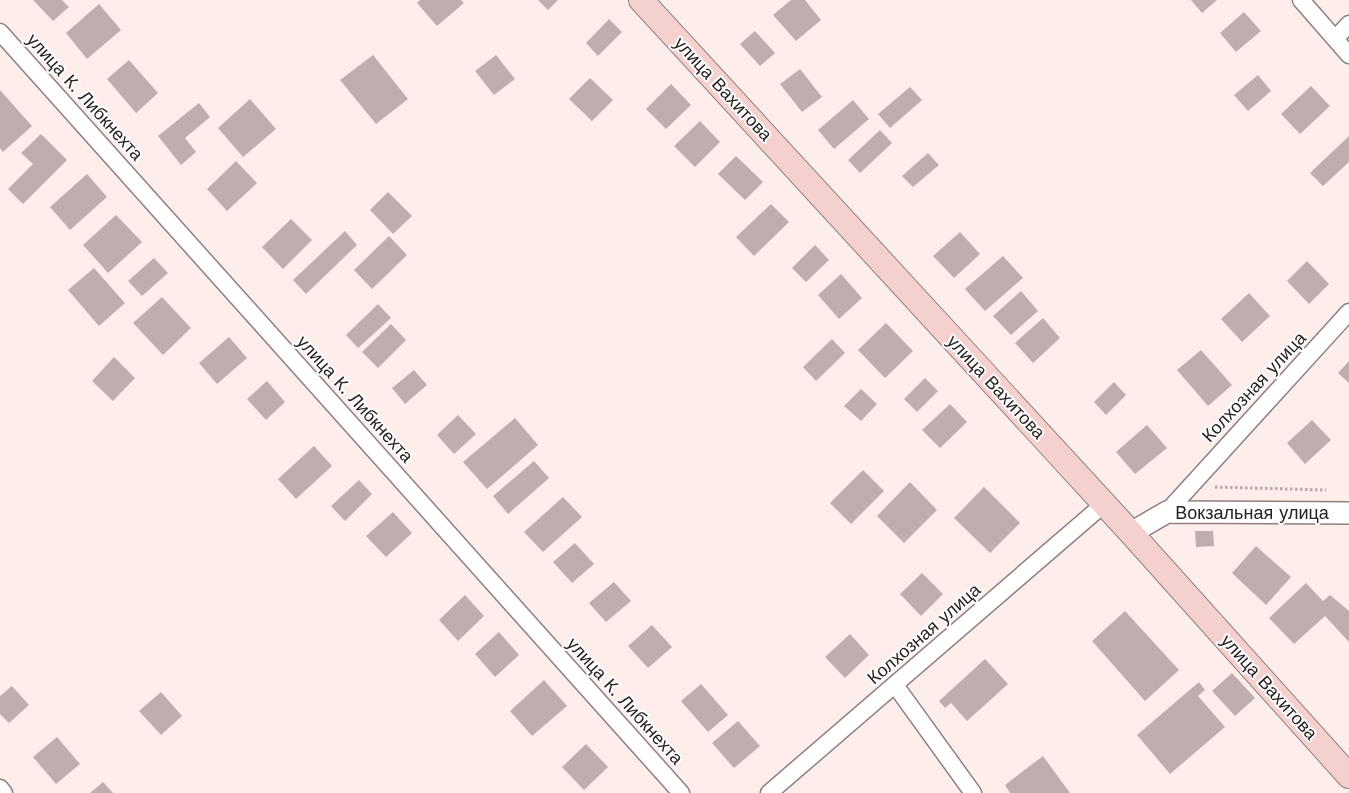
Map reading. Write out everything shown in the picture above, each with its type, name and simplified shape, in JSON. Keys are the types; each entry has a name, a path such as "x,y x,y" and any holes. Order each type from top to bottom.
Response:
{"main road":[{"name":"улица Вахитова","path":"642,0 1131,533 1349,776"}],"street":[{"path":"1301,0 1349,55"},
{"path":"1335,39 1349,24"},
{"name":"улица К. Либкнехта","path":"0,32 681,793"},
{"name":"Колхозная улица","path":"1168,512 1193,487 1208,465 1349,312"},
{"name":"Колхозная улица","path":"769,793 1104,504"},
{"name":"Вокзальная улица","path":"1131,533 1168,512 1349,513"},
{"path":"895,685 973,793"},
{"path":"0,788 4,793"}],"path":[{"path":"1193,487 1330,490"}],"building":[{"path":"33,0 62,0 69,7 53,21"},
{"path":"420,0 461,0 464,3 437,26 417,3"},
{"path":"538,0 558,0 548,10"},
{"path":"791,0 805,0 821,20 796,41 773,15"},
{"path":"1191,0 1217,0 1202,13"},
{"path":"99,4 121,30 87,59 66,33"},
{"path":"1244,12 1261,31 1236,52 1220,33"},
{"path":"609,19 622,32 598,56 586,43"},
{"path":"755,31 775,53 760,66 740,44"},
{"path":"373,55 408,99 376,124 340,80"},
{"path":"496,55 515,79 494,95 475,71"},
{"path":"129,60 158,93 136,113 107,79"},
{"path":"800,69 822,97 802,112 780,84"},
{"path":"1258,75 1271,91 1248,111 1234,95"},
{"path":"590,78 613,100 592,121 569,99"},
{"path":"671,84 691,105 666,129 646,109"},
{"path":"1311,86 1330,106 1300,134 1281,114"},
{"path":"910,87 922,100 890,128 878,114"},
{"path":"0,90 32,126 3,152 0,148"},
{"path":"250,99 276,129 243,157 218,128"},
{"path":"853,100 869,119 834,149 818,130"},
{"path":"199,103 210,117 185,138 196,152 181,165 158,136"},
{"path":"700,121 720,142 695,167 674,146"},
{"path":"880,130 892,143 860,173 848,160"},
{"path":"41,134 67,160 23,204 8,189 33,164 21,153"},
{"path":"1349,136 1349,162 1323,186 1310,173"},
{"path":"928,153 939,165 913,187 902,176"},
{"path":"736,156 763,182 745,200 718,174"},
{"path":"236,161 257,183 227,211 207,189"},
{"path":"87,174 107,197 70,230 50,207"},
{"path":"388,192 412,216 393,234 370,210"},
{"path":"771,204 789,222 754,256 736,237"},
{"path":"116,215 142,242 108,273 83,245"},
{"path":"291,219 312,240 283,269 262,247"},
{"path":"345,231 357,245 306,294 293,280"},
{"path":"960,232 980,254 954,278 933,256"},
{"path":"389,236 407,255 372,289 354,270"},
{"path":"815,245 829,260 806,282 792,268"},
{"path":"1003,256 1023,278 985,311 965,289"},
{"path":"154,258 168,273 142,296 128,281"},
{"path":"1307,261 1329,284 1309,304 1287,281"},
{"path":"94,268 125,303 99,326 68,290"},
{"path":"841,274 862,298 839,319 818,295"},
{"path":"1021,291 1038,311 1011,335 993,316"},
{"path":"1249,293 1270,316 1242,342 1221,319"},
{"path":"162,297 191,328 163,355 133,323"},
{"path":"378,304 391,318 358,348 346,335"},
{"path":"1043,318 1060,338 1033,363 1015,343"},
{"path":"886,323 913,351 885,378 858,350"},
{"path":"391,324 406,340 378,368 362,352"},
{"path":"229,337 247,358 217,384 199,363"},
{"path":"832,339 845,353 816,381 803,367"},
{"path":"1201,350 1232,385 1208,406 1177,370"},
{"path":"114,357 135,378 113,401 92,381"},
{"path":"1349,361 1349,383 1338,373"},
{"path":"414,370 427,385 405,404 392,388"},
{"path":"925,378 938,391 917,412 904,399"},
{"path":"267,381 285,402 266,420 247,399"},
{"path":"1114,382 1126,395 1106,415 1094,402"},
{"path":"861,389 877,404 861,421 844,406"},
{"path":"950,404 967,422 940,448 922,430"},
{"path":"458,415 476,434 454,454 437,435"},
{"path":"515,418 538,445 487,489 463,462"},
{"path":"1312,420 1331,440 1305,464 1287,443"},
{"path":"1147,425 1167,448 1135,474 1116,452"},
{"path":"314,446 332,466 296,499 278,479"},
{"path":"534,461 549,478 508,514 493,496"},
{"path":"863,470 884,491 851,524 830,503"},
{"path":"359,480 372,494 345,521 331,506"},
{"path":"910,482 937,510 904,543 877,516"},
{"path":"984,487 1020,523 990,553 954,518"},
{"path":"563,497 582,517 543,552 524,532"},
{"path":"393,512 412,533 386,557 366,536"},
{"path":"1195,531 1213,531 1214,546 1196,547"},
{"path":"575,543 594,564 572,583 553,562"},
{"path":"1256,546 1291,577 1266,605 1232,573"},
{"path":"922,573 943,594 921,616 900,594"},
{"path":"614,582 631,601 606,622 589,603"},
{"path":"1306,583 1323,601 1330,595 1349,611 1349,642 1325,616 1294,644 1269,618"},
{"path":"465,595 484,616 458,641 439,620"},
{"path":"1125,611 1179,670 1145,701 1092,641"},
{"path":"652,625 672,647 648,668 628,646"},
{"path":"499,632 519,655 495,677 475,654"},
{"path":"850,634 869,655 845,678 825,657"},
{"path":"985,659 1008,684 967,721 951,703 945,708 939,701"},
{"path":"1232,673 1255,698 1235,716 1212,691"},
{"path":"544,680 567,706 532,736 510,711"},
{"path":"1199,682 1205,690 1198,696 1225,727 1170,774 1137,735"},
{"path":"701,684 728,715 708,732 681,701"},
{"path":"12,686 29,705 9,723 0,714 0,696"},
{"path":"161,692 182,716 161,735 139,711"},
{"path":"738,721 760,746 734,768 712,743"},
{"path":"57,737 80,764 56,784 33,757"},
{"path":"586,744 608,767 584,790 562,767"},
{"path":"1043,756 1070,793 1010,793 1005,785"},
{"path":"103,782 113,793 90,793"}]}
